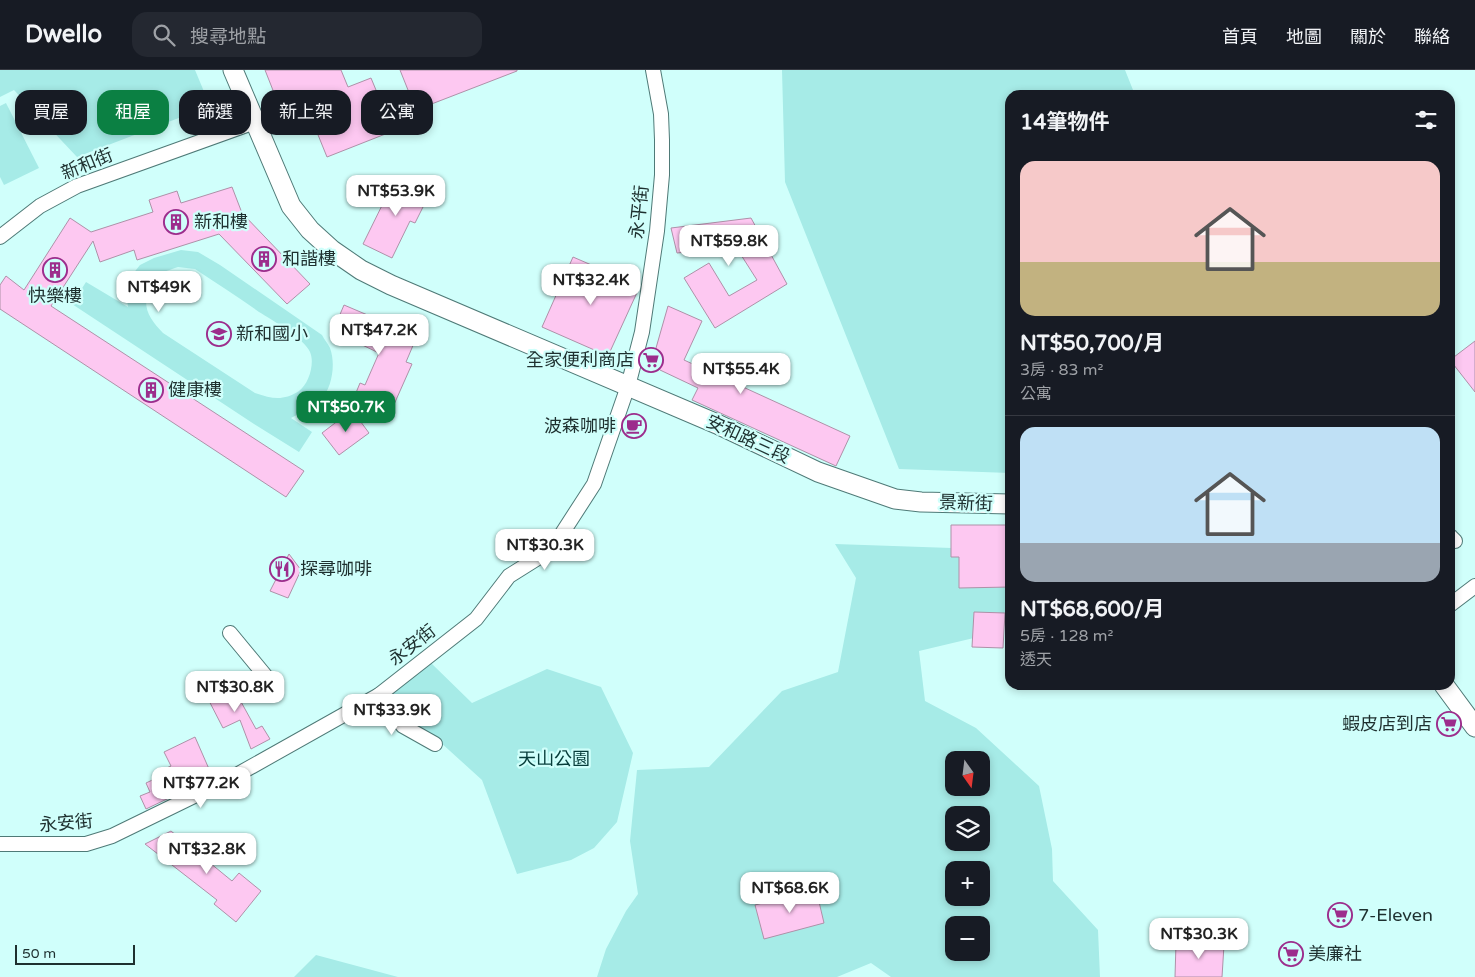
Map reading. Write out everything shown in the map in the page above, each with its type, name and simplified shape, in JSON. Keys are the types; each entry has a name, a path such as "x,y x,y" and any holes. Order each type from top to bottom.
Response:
{"main road":[{"name":"安和路三段","path":"232,70 291,206 310,230 332,250 361,270 391,285 718,424 818,472 895,498 921,502"},
{"name":"景新街","path":"921,502 1005,504"},
{"path":"1448,690 1475,727"}],"street":[{"name":"永平街","path":"628,386 642,332 659,212 662,140 661,114 652,70"},
{"name":"新和街","path":"0,237 40,206 77,186 254,122"},
{"name":"永安街","path":"0,844 86,844 112,836 233,777 379,694 476,619 509,576 552,549 594,484 628,386"},
{"path":"1455,601 1475,586"},
{"path":"230,633 268,679"},
{"path":"379,694 403,726 434,744"}],"green space":[{"path":"0,70 195,70 203,90 179,90 179,118 169,122 169,90 97,90 97,135 134,135 77,157 56,135 87,135 87,90 14,90 0,97"},
{"path":"782,70 1125,70 1133,90 1005,90 1005,473 899,469 785,182"},
{"path":"6,103 15,121 15,135 22,135 39,168 4,185 0,177 0,106"},
{"path":"181,250 198,252 322,335 332,354 332,376 328,389 321,400 311,408 291,418 312,432 299,452 72,304 86,282 128,307 126,290 132,275 140,265 154,258","holes":["178,267 195,269 302,341 310,352 312,362 306,384 303,388 283,398 267,397 255,393 163,333 151,319 147,309 146,297 148,291 154,280 168,270"]},
{"path":"835,544 1005,550 1005,625 999,632 919,651 925,701 976,728 1039,786 1052,849 1053,881 1098,930 1100,977 891,977 871,963 837,977 597,977 606,949 626,911 638,894 630,841 637,770 709,767 782,691 838,672 856,578"},
{"name":"天山公園","path":"430,662 472,703 547,669 601,687 633,753 617,822 594,848 571,860 517,874 482,780 439,741 412,730 388,693"},
{"path":"316,955 398,977 294,977"}],"building":[{"path":"265,70 341,70 348,87 371,78 376,90 361,90 361,135 383,135 327,157 318,135 351,135 351,90 273,90"},
{"path":"400,70 517,70 433,103 433,90 408,90"},
{"path":"396,177 430,193 415,223 410,221 392,258 363,244"},
{"path":"232,187 242,213 310,284 287,304 219,234 137,260 134,250 100,262 93,241 51,306 304,471 286,497 0,309 0,285 6,276 24,290 70,218 91,232 153,212 149,200 177,191 181,203"},
{"path":"751,218 787,284 715,328 684,278 709,263 729,296 757,280 736,247 677,253 671,228"},
{"path":"573,257 640,286 608,356 542,327"},
{"path":"344,305 417,336 406,362 412,364 392,409 382,404 379,411 353,400 360,383 365,385 379,353 333,331"},
{"path":"668,306 702,321 684,360 850,436 836,466 692,400 698,388 660,370 652,362"},
{"path":"1475,341 1475,392 1455,366 1455,356"},
{"path":"352,410 369,433 339,455 322,433"},
{"path":"951,525 1005,525 1005,587 959,588 959,557 951,557"},
{"path":"289,554 301,570 288,598 270,591"},
{"path":"974,612 1005,613 1003,648 972,647"},
{"path":"229,680 256,729 262,726 270,739 251,749 240,720 223,728 205,693"},
{"path":"195,737 209,769 205,770 209,779 146,809 140,796 150,792 146,783 163,775 160,771 171,766 164,752"},
{"path":"171,831 232,881 239,873 261,891 236,922 214,904 217,900 145,844"},
{"path":"816,889 824,923 764,939 755,905"},
{"path":"1176,943 1224,945 1222,977 1175,977"}],"place":[{"name":"新和樓","path":"176,222"},
{"name":"和諧樓","path":"264,259"},
{"name":"快樂樓","path":"55,270"},
{"name":"新和國小","path":"219,334"},
{"name":"全家便利商店","path":"651,360"},
{"name":"健康樓","path":"151,390"},
{"name":"波森咖啡","path":"634,426"},
{"name":"探尋咖啡","path":"282,569"},
{"name":"蝦皮店到店","path":"1449,724"},
{"name":"7-Eleven","path":"1340,915"},
{"name":"美廉社","path":"1291,954"}]}
